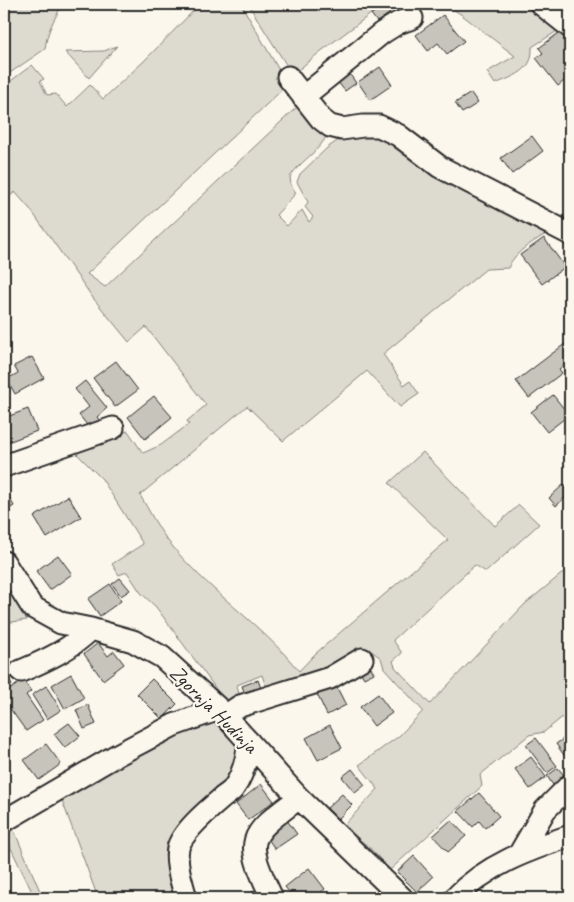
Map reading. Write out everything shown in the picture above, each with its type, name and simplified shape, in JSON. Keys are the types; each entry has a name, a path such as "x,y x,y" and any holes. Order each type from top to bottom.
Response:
{"street":[{"path":"541,4 570,27"},
{"path":"303,97 382,33 398,23 412,18"},
{"path":"288,77 321,119 330,126 342,129 379,126 398,135 440,167 570,234"},
{"path":"4,466 113,428"},
{"name":"Zgornja Hudinja","path":"4,562 32,607 61,623 134,641 162,657 222,712 300,798 402,898"},
{"path":"21,671 62,652 78,642 91,629"},
{"path":"4,821 117,755 174,725 330,678 362,659"},
{"path":"186,898 179,869 178,850 181,840 207,812 232,790 243,771 248,756 249,742"},
{"path":"520,853 545,810 570,785"},
{"path":"272,898 257,866 253,850 255,838 274,816 300,798"},
{"path":"455,898 490,869 520,853 570,836"}],"shaded area":[{"path":"4,4 63,4 49,31 45,49 4,77"},
{"path":"200,4 241,4 283,77 327,135 324,141 290,177 291,185 296,193 276,215 287,226 302,210 309,222 313,217 305,207 308,202 297,182 300,174 327,148 344,136 378,132 552,230 521,251 508,268 486,269 383,354 404,385 410,381 419,394 400,407 367,371 283,441 247,406 140,495 164,536 183,559 268,637 299,671 315,654 448,540 389,483 423,452 495,526 519,505 539,524 486,572 475,565 393,640 402,653 393,661 395,667 430,704 525,604 570,567 570,711 544,732 529,735 480,775 482,786 390,870 370,848 343,826 378,789 359,765 399,736 423,711 384,668 381,658 371,651 328,675 269,696 262,675 237,685 241,703 230,708 156,607 141,593 127,572 119,575 112,564 143,544 102,479 70,447 128,431 143,453 161,445 189,424 187,421 206,405 146,327 129,342 93,298 30,209 15,192 4,201 4,86 32,65 44,79 40,81 47,95 56,94 67,107 90,85 103,99 144,61","holes":["284,88 299,105 105,287 87,274"]},
{"path":"248,4 384,4 292,74"},
{"path":"445,4 570,4 570,26 565,26 532,47 531,59 523,70 495,84 487,72 515,56"},
{"path":"117,46 89,78 65,52 104,51"},
{"path":"4,580 27,620 4,623"},
{"path":"214,722 221,723 241,748 230,784 186,825 180,895 169,898 98,898 60,795 173,731"},
{"path":"4,827 13,828 43,898 35,898 6,838 4,840"}],"building":[{"path":"385,5 390,13 377,22 371,14"},
{"path":"443,15 464,41 447,54 438,43 428,51 416,35"},
{"path":"560,32 570,46 570,64 566,67 570,72 570,76 558,86 536,58 543,53 539,48"},
{"path":"380,67 392,85 370,100 358,82"},
{"path":"349,73 356,83 345,91 337,81"},
{"path":"471,93 478,103 462,113 455,103"},
{"path":"532,136 543,151 512,174 501,158"},
{"path":"544,238 565,267 542,284 520,255"},
{"path":"570,340 570,360 559,369 562,373 529,398 516,381"},
{"path":"32,357 44,378 15,394 7,379 18,373 14,366"},
{"path":"116,361 138,390 115,407 93,378"},
{"path":"85,381 107,408 97,417 102,423 92,431 79,415 89,407 75,389"},
{"path":"553,395 569,415 547,432 531,412"},
{"path":"154,396 172,417 145,439 128,417"},
{"path":"28,409 37,431 8,442 4,432 4,418"},
{"path":"564,484 570,493 556,506 549,498"},
{"path":"4,488 14,506 4,512"},
{"path":"68,496 81,517 47,538 34,517"},
{"path":"58,555 72,574 50,590 36,571"},
{"path":"120,578 130,590 121,596 112,584"},
{"path":"110,584 121,601 100,616 88,599"},
{"path":"98,643 108,656 114,651 124,664 103,680 84,654"},
{"path":"366,660 374,673 364,678 357,666"},
{"path":"4,672 12,685 4,690"},
{"path":"71,674 84,698 65,709 52,685"},
{"path":"152,679 177,704 162,719 137,694"},
{"path":"23,680 31,691 26,695 43,720 26,731 4,700 4,694"},
{"path":"258,680 263,694 247,699 242,686"},
{"path":"334,682 346,705 327,715 316,692"},
{"path":"46,686 61,710 47,719 32,695"},
{"path":"378,694 392,713 374,726 360,707"},
{"path":"88,705 96,724 84,729 76,710"},
{"path":"69,723 80,736 65,748 54,734"},
{"path":"330,725 342,748 318,760 306,738"},
{"path":"570,734 570,755 566,758 556,744"},
{"path":"536,738 557,766 547,773 526,745"},
{"path":"46,744 61,764 39,780 24,760"},
{"path":"531,757 546,777 530,789 515,769"},
{"path":"558,768 567,779 555,788 547,776"},
{"path":"352,769 365,785 355,793 342,777"},
{"path":"261,784 274,801 248,820 236,804"},
{"path":"479,793 499,816 485,828 479,821 473,827 458,811"},
{"path":"342,794 352,805 338,819 327,808"},
{"path":"286,819 297,834 275,849 264,833"},
{"path":"451,820 466,836 448,852 433,836"},
{"path":"414,856 433,877 417,892 397,872"},
{"path":"309,868 325,889 314,898 294,898 285,887"},
{"path":"255,890 261,898 244,898"}]}
